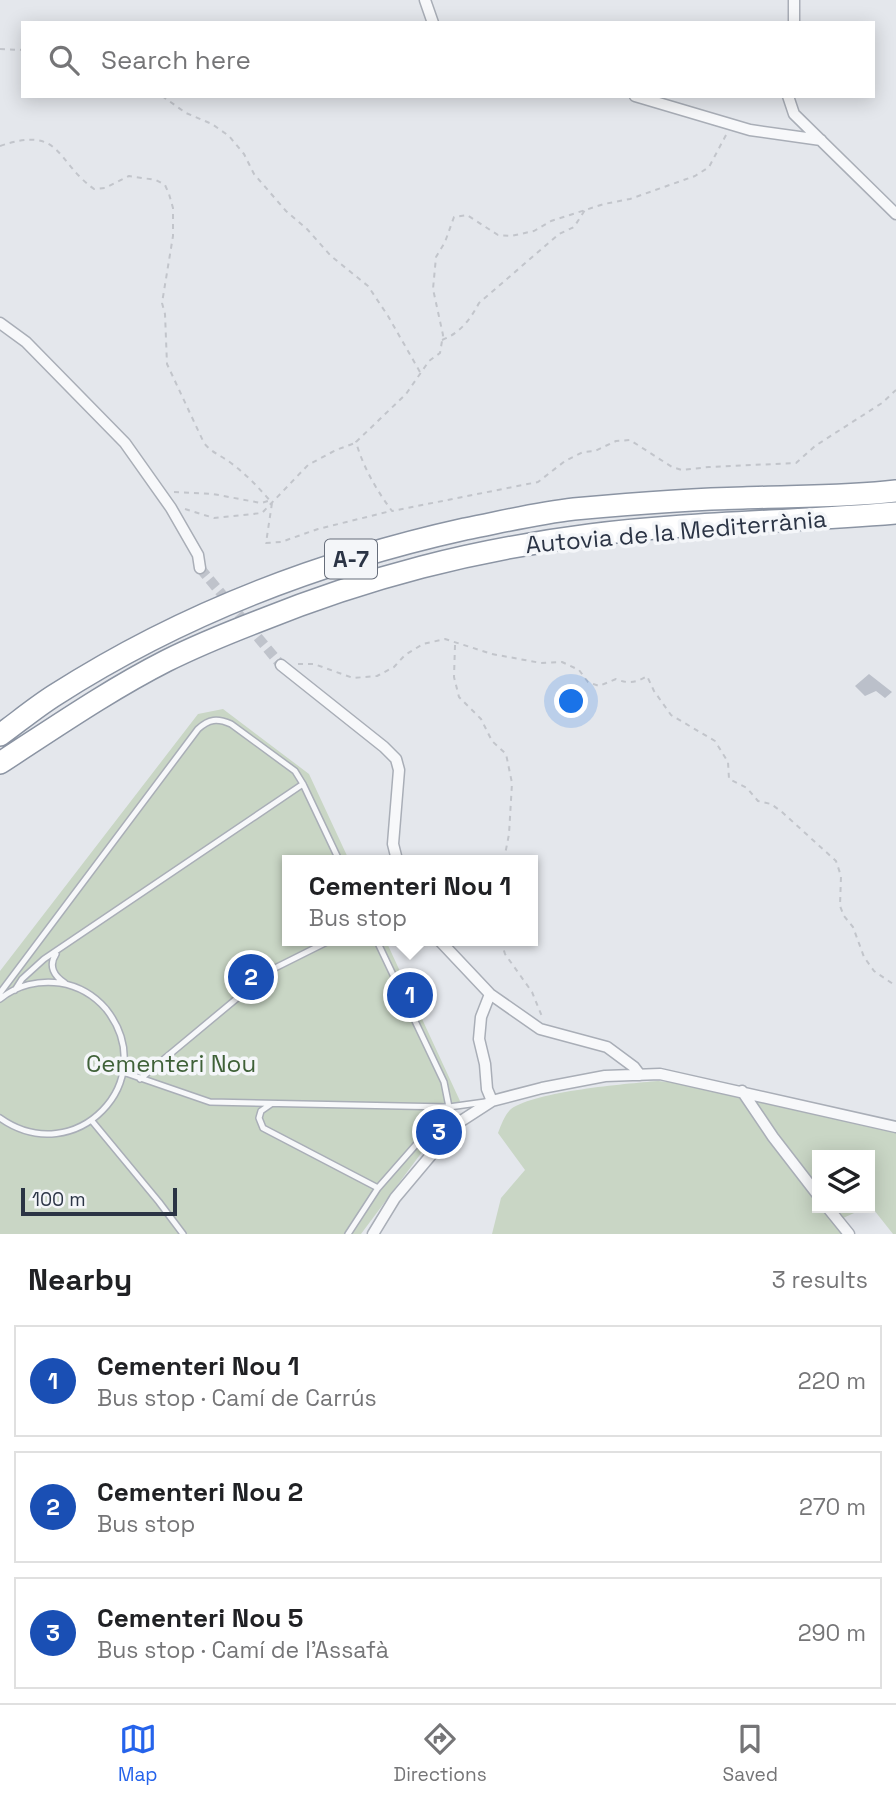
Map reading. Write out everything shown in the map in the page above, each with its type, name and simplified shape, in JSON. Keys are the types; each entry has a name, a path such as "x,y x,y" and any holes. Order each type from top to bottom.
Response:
{"highway":[{"path":"740,498 896,478"},
{"name":"Autovia de la Mediterrània","path":"0,735 54,695 119,657 196,619 251,595 349,559 403,543 570,510 896,491"},
{"name":"Autovia de la Mediterrània","path":"0,763 95,702 166,661 278,613 410,568 481,552 593,534 896,513"}],"street":[{"path":"425,0 432,21"},
{"path":"793,0 794,21"},
{"path":"642,98 750,130 821,140"},
{"path":"789,98 794,114 896,214"},
{"path":"0,323 26,342 125,443 171,508 198,555 200,568"},
{"path":"281,665 396,759 399,770 393,844 396,855"},
{"path":"445,946 490,994 540,1029 607,1047 634,1067 640,1075"},
{"path":"490,994 481,1017 479,1039 487,1089 492,1101"},
{"path":"373,1234 395,1198 458,1123 492,1101 542,1088 605,1076 660,1074 896,1127"},
{"path":"742,1091 812,1188"},
{"path":"832,1213 849,1234"}],"lane":[{"path":"0,993 198,729 208,720 221,720 231,724 295,771 337,855"},
{"path":"15,990 22,979 44,959 303,785"},
{"path":"68,985 56,977 52,964 54,957 69,943"},
{"path":"140,1079 271,970 319,946"},
{"path":"379,946 444,1082 449,1107"},
{"path":"0,999 26,985 49,982 84,991 100,1002 113,1019 121,1035 124,1053 123,1072 118,1089 108,1105 92,1121 65,1133 50,1135 28,1132 0,1118"},
{"path":"123,1072 209,1102 449,1107 492,1101"},
{"path":"271,1104 261,1111 259,1118 263,1128 378,1188"},
{"path":"348,1234 378,1188 449,1107"},
{"path":"92,1121 183,1234"}],"path":[{"path":"0,49 21,50"},
{"path":"165,98 186,113 212,124 229,136 244,154 254,174 286,211 307,229 331,256 368,286 420,373"},
{"path":"171,508 196,511 214,518 262,513 308,465 356,442 406,394 429,361 440,353 443,335 433,289 436,257 454,217 467,215 498,235 511,236 534,231 551,221 586,209 630,199 695,176 709,167 731,125"},
{"path":"0,146 17,140 46,142 94,189 105,188 129,176 156,180 165,185 174,218 162,303 167,364 204,443 255,483 271,502 266,543 281,542 318,529 392,511 538,482 565,461 583,452 596,452 615,441 630,440 672,467 682,470 796,463 815,446 882,403 896,390"},
{"path":"442,340 455,335 471,318 479,303 559,234 574,227 586,209"},
{"path":"356,442 360,459 379,494 392,511"},
{"path":"160,493 214,494 261,503 271,502"},
{"path":"281,665 314,664 353,678 377,676 394,667 405,655 423,644 445,639 455,644 541,663 562,662 579,670 588,682 599,686 616,679 626,683 638,682 647,676 671,715 715,741 728,762 729,779 747,788 758,801 771,804 782,812 836,861 841,876 840,906 844,916 853,927 864,957 874,971 896,986"},
{"path":"455,644 454,677 459,697 481,719 492,741 506,754 512,783 506,855"},
{"path":"503,946 505,954 532,992 547,1031"}],"green space":[{"name":"Cementeri Nou","path":"223,709 309,774 347,855 282,855 282,946 388,946 460,1101 361,1234 0,1234 0,971 198,714"},
{"path":"658,1081 677,1083 896,1133 896,1234 893,1234 875,1211 875,1150 812,1150 812,1213 854,1213 841,1219 851,1234 492,1234 501,1198 525,1170 498,1133 511,1109 540,1097 603,1086"}],"building":[{"path":"869,674 892,692 885,698 876,691 865,696 855,686"}],"tunnel":[{"path":"200,568 281,665"}],"place":[{"name":"Cementeri Nou 2","path":"251,977"},
{"name":"Cementeri Nou 1","path":"410,995"},
{"name":"Cementeri Nou 5","path":"439,1132"}]}
